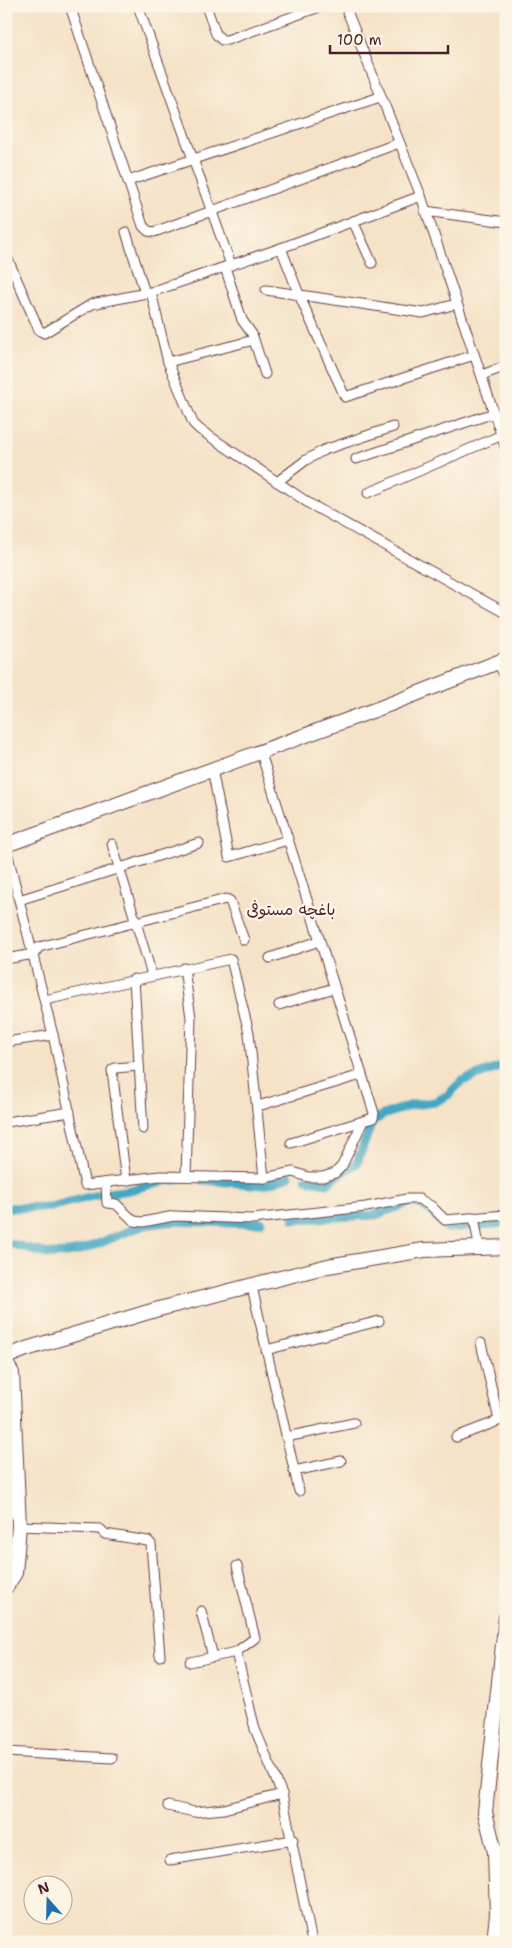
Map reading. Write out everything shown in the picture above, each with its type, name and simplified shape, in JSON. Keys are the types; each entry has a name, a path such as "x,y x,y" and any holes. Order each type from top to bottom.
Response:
{"street":[{"path":"70,6 143,226 148,231 154,232 212,212 399,143"},
{"path":"138,6 212,212 242,320 254,340 265,374"},
{"path":"206,6 216,34 222,40 227,40 322,6"},
{"path":"345,6 420,196 506,449"},
{"path":"128,181 380,98"},
{"path":"6,256 40,333 92,304 148,292 228,266 420,196"},
{"path":"425,211 506,222"},
{"path":"353,221 372,263"},
{"path":"126,232 148,292 168,362 193,422 310,504 506,613"},
{"path":"281,248 300,297 344,397 474,355"},
{"path":"266,290 300,297 423,313 456,304"},
{"path":"168,362 254,340"},
{"path":"482,375 506,366"},
{"path":"356,458 494,412"},
{"path":"277,482 306,460 324,450 393,427"},
{"path":"368,493 502,435"},
{"path":"363,1121 349,1154 335,1173 322,1177 308,1177 293,1172 264,1178 160,1176 106,1184 85,1185 45,1000 6,846 260,750 380,708 502,660 506,679"},
{"path":"260,750 375,1116 291,1143"},
{"path":"212,769 229,857 288,840"},
{"path":"20,900 199,843"},
{"path":"112,844 152,975"},
{"path":"6,959 34,954 39,947 229,898 244,940"},
{"path":"270,958 319,941"},
{"path":"45,1000 231,959 249,1033 264,1178"},
{"path":"184,968 191,1018 186,1176"},
{"path":"134,979 143,1129"},
{"path":"279,1006 334,988"},
{"path":"6,1042 53,1035"},
{"path":"126,1181 112,1070 115,1068 139,1066"},
{"path":"258,1106 361,1075"},
{"path":"6,1122 70,1112"},
{"path":"106,1184 107,1203 116,1204 134,1221 143,1222 174,1216 252,1219 366,1207 407,1199 419,1199 432,1206 446,1220 506,1215"},
{"path":"474,1217 478,1240"},
{"path":"6,1357 26,1349 155,1310 252,1287 328,1266 478,1240 506,1247"},
{"path":"252,1287 299,1491"},
{"path":"266,1350 379,1321"},
{"path":"456,1437 503,1419 481,1343"},
{"path":"6,1364 12,1373 12,1491 15,1517 11,1573 6,1587"},
{"path":"286,1437 354,1423"},
{"path":"294,1471 341,1461"},
{"path":"15,1517 100,1529 105,1534 148,1541 151,1544 160,1656"},
{"path":"190,1662 236,1652 255,1638 237,1566"},
{"path":"201,1611 213,1657"},
{"path":"494,1942 501,1883 486,1812 506,1617"},
{"path":"236,1652 255,1728 282,1794 293,1840 312,1942"},
{"path":"6,1752 112,1758"},
{"path":"168,1806 194,1812 224,1809 282,1794"},
{"path":"170,1860 293,1840"}],"waterway":[{"path":"306,1179 327,1183 357,1163 372,1122 383,1115 412,1105 435,1102 448,1095 462,1081 506,1065"},
{"path":"203,1180 263,1185 289,1176"},
{"path":"6,1208 50,1207 101,1194 175,1180"},
{"path":"294,1219 375,1215 410,1202 418,1203 430,1211 447,1228 506,1223"},
{"path":"6,1243 45,1253 66,1253 93,1246 131,1230 157,1223 183,1221 261,1222"}],"district":[{"name":"باغچه مستوفی","path":"291,909"}]}
